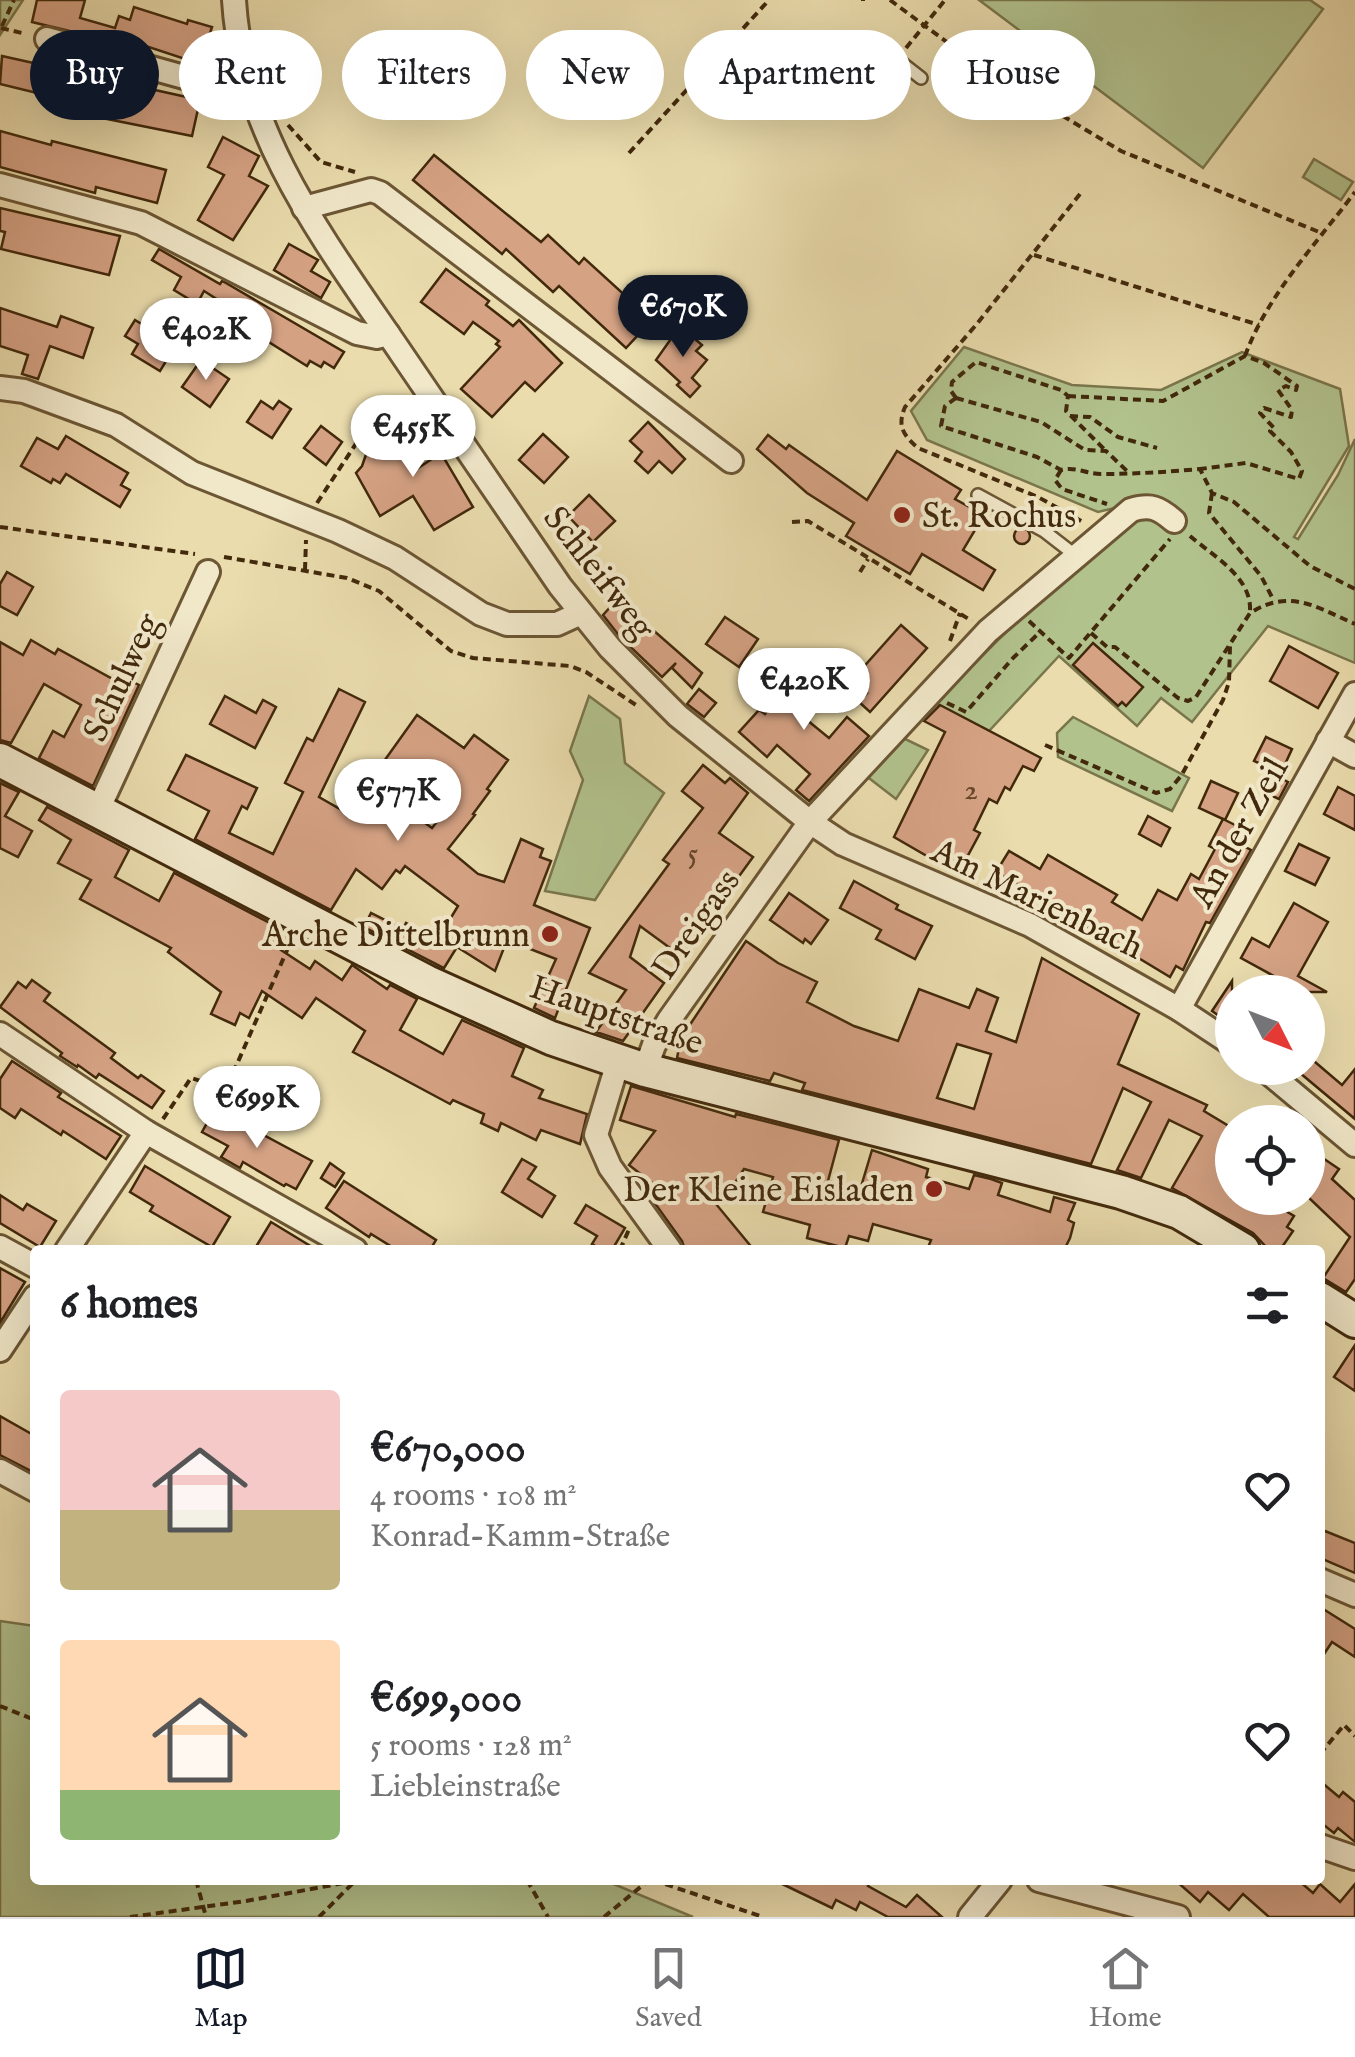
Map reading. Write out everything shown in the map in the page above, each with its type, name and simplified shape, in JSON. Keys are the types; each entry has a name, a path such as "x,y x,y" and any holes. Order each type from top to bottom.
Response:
{"street":[{"name":"Schleifweg","path":"234,0 237,30"},
{"name":"Schleifweg","path":"261,120 304,208 581,613 678,716 810,822"},
{"path":"0,185 141,223 357,333 377,337 388,334"},
{"path":"304,208 371,190 380,193 730,461"},
{"path":"0,388 24,390 116,425 192,473 308,518 395,558 482,614 507,624 558,624 581,613"},
{"path":"1122,516 1150,506 1160,508 1177,524"},
{"name":"Dreigass","path":"666,1245 610,1167 596,1135 598,1119 632,1066 654,1045 810,822 1014,608 1122,516"},
{"name":"Schulweg","path":"98,812 208,561"},
{"name":"An der Zeil","path":"1180,1010 1355,694"},
{"name":"An der Zeil","path":"1328,741 1355,756"},
{"name":"Hauptstraße","path":"0,760 494,1013 632,1066 1121,1192 1179,1212 1227,1245"},
{"name":"Am Marienbach","path":"810,822 844,844 1030,926 1215,1033"},
{"path":"0,1034 149,1134 346,1245"},
{"path":"1283,1085 1355,1145"},
{"path":"70,1245 149,1134"},
{"path":"0,1247 30,1263"},
{"path":"1325,1302 1355,1321"},
{"path":"0,1350 30,1305"},
{"path":"0,1471 30,1487"},
{"path":"1325,1582 1355,1595"},
{"path":"1325,1848 1355,1858"},
{"path":"970,1917 996,1885"},
{"path":"1058,1885 1178,1917"}],"lane":[{"path":"911,70 921,78"},
{"path":"978,495 1044,532 1075,555"}],"path":[{"path":"14,0 1,29 30,35"},
{"path":"629,152 769,0"},
{"path":"890,0 1016,90 1122,151 1324,234"},
{"path":"911,40 944,0"},
{"path":"286,120 321,162 344,171 368,174 371,190"},
{"path":"1106,451 1085,450 1040,422 956,398 952,382 976,362 1068,396 1164,400 1245,356 1259,326 1355,192"},
{"path":"1080,194 905,407 901,428 918,448 1038,498 1082,522"},
{"path":"1032,254 1259,326"},
{"path":"1200,469 1246,463 1292,480 1302,476 1297,460 1270,432 1274,428 1260,413 1264,408 1291,417 1292,410 1278,390 1286,386 1296,390 1297,386 1264,363 1245,356"},
{"path":"1068,396 1064,403 1070,416 1127,471"},
{"path":"1070,416 1090,417 1118,436 1157,448"},
{"path":"305,570 308,518 363,433"},
{"path":"1060,470 1055,480 1062,489 1102,501 1122,516"},
{"path":"1212,493 1210,513 1261,576 1274,600"},
{"path":"792,522 808,521 952,608"},
{"path":"1014,608 1068,658 1177,524 1240,579 1251,599 1250,614"},
{"path":"0,527 208,561 347,578 379,592 452,651 472,658 570,666 586,672 637,706"},
{"path":"860,572 870,557"},
{"path":"1090,632 1178,698 1188,700 1196,697 1250,614 1274,600 1308,604 1355,624"},
{"path":"931,692 966,712 1040,632"},
{"path":"1045,745 1156,793 1170,788 1223,700 1229,682 1230,646"},
{"path":"149,1134 190,1078 226,1089 302,917"},
{"path":"0,1706 30,1718"},
{"path":"1325,1746 1344,1726 1355,1736"},
{"path":"197,1885 206,1917"},
{"path":"130,1917 327,1885"},
{"path":"319,1917 352,1885"},
{"path":"530,1885 548,1917"},
{"path":"604,1917 645,1885"},
{"path":"666,1885 763,1917"}],"green space":[{"path":"0,0 23,0 0,35"},
{"path":"979,0 1310,0 1323,9 1203,168 1095,87 1095,30 1019,30"},
{"path":"1314,159 1353,182 1341,200 1303,177"},
{"path":"964,347 1072,385 1161,390 1242,352 1340,389 1349,446 1294,537 1298,539 1338,475 1355,439 1355,663 1268,626 1192,722 1161,698 1137,726 1059,656 989,731 935,703 1017,621 1139,518 1152,499 1098,512 927,440 911,411"},
{"path":"589,696 620,719 625,763 664,793 595,900 545,891 583,780 570,751"},
{"path":"1073,717 1189,778 1172,811 1058,757 1057,733"},
{"path":"901,737 928,750 896,799 865,775"},
{"path":"0,1621 30,1625 30,1885 616,1885 693,1917 0,1917"}],"building":[{"path":"37,0 85,0 80,18 115,28 119,16 130,20 134,7 187,24 188,20 212,27 179,30 179,57 159,50 159,30 65,30 32,22"},
{"path":"2,56 30,62 30,91 0,84"},
{"path":"159,91 179,95 179,120 196,120 192,136 112,120 159,120"},
{"path":"0,131 166,170 157,203 96,187 95,193 0,167"},
{"path":"223,137 259,156 249,176 268,186 233,240 198,220 224,175 208,167"},
{"path":"434,155 541,242 548,235 579,264 584,258 640,309 626,325 638,335 626,348 559,286 553,292 506,249 502,254 413,180"},
{"path":"0,208 120,236 109,275 1,249 5,232 0,231"},
{"path":"289,244 318,260 311,271 330,282 321,298 274,270"},
{"path":"159,249 344,352 334,368 324,362 321,367 310,361 307,366 232,319 237,312 204,291 197,304 174,290 181,277 152,260"},
{"path":"446,269 489,301 486,305 513,326 519,320 562,363 535,391 525,382 492,417 461,389 500,347 496,344 499,341 473,322 464,334 421,302"},
{"path":"0,308 57,327 61,316 93,328 83,358 50,346 38,379 22,374 28,355 0,346"},
{"path":"135,320 176,345 160,371 132,354 138,344 125,336"},
{"path":"680,326 702,345 696,351 707,360 692,378 700,386 690,397 656,360"},
{"path":"201,360 229,379 210,407 182,387"},
{"path":"261,401 273,409 279,401 291,409 272,438 247,422"},
{"path":"648,422 685,459 672,473 659,461 648,473 635,461 642,452 630,441"},
{"path":"408,423 426,430 418,468 441,453 473,507 434,530 413,496 380,516 356,473 369,446 383,458 389,435 404,439"},
{"path":"321,426 342,442 326,465 304,448"},
{"path":"543,434 568,457 544,483 519,460"},
{"path":"768,435 786,449 789,445 867,500 897,451 961,490 955,499 984,515 963,550 995,570 983,590 922,554 910,574 846,536 854,523 807,493 757,449"},
{"path":"66,436 128,473 121,485 130,490 120,507 66,474 60,483 53,479 51,483 21,466 37,438 58,449"},
{"path":"589,495 615,521 593,542 568,516"},
{"path":"1022,528 1030,536 1022,544 1014,536"},
{"path":"7,572 33,587 17,615 0,606 0,584"},
{"path":"613,604 638,629 644,622 702,673 692,688 672,668 676,663 662,677 621,638 603,615"},
{"path":"725,617 758,639 739,667 706,644"},
{"path":"901,625 927,648 870,712 859,702 867,693 852,680"},
{"path":"31,640 55,654 58,649 120,683 123,677 139,685 93,786 39,758 53,731 64,737 81,705 44,684 11,743 0,740 0,642 23,655"},
{"path":"1093,643 1143,687 1126,706 1122,702 1118,706 1073,665"},
{"path":"1289,646 1338,673 1318,708 1270,681"},
{"path":"803,668 830,684 807,720 829,738 847,717 869,736 809,801 796,790 810,774 777,745 767,757 739,732 759,710 765,714 780,691 786,695"},
{"path":"339,689 365,702 319,797 354,817 388,769 382,764 417,715 464,748 474,735 508,760 487,789 490,791 475,815 448,849 478,874 504,882 521,839 543,849 540,857 551,861 534,905 590,928 555,1018 534,1008 556,959 507,940 495,971 457,947 444,968 364,927 371,913 403,929 406,923 438,939 458,906 405,866 400,873 396,870 382,889 356,869 331,910 195,839 209,811 168,790 186,755 257,788 247,809 242,806 229,833 273,854 303,792 285,783 307,738 313,741","holes":["431,773 460,792 432,828 406,809"]},
{"path":"699,689 716,703 704,717 687,704"},
{"path":"225,696 256,713 263,700 276,707 255,748 210,724"},
{"path":"940,705 1041,758 1034,771 1023,766 1010,790 1005,787 997,803 989,799 974,830 980,833 958,874 894,837 945,732 924,721"},
{"path":"1266,737 1292,749 1281,773 1254,761"},
{"path":"703,765 725,783 730,778 748,793 719,833 753,857 681,956 640,926 630,957 664,983 623,1041 596,1032 626,990 589,973 669,864 663,860 703,808 682,791"},
{"path":"1271,773 1288,782 1279,799 1262,791"},
{"path":"1211,781 1238,793 1225,820 1199,808"},
{"path":"0,783 19,792 5,816 32,831 18,857 0,848"},
{"path":"1338,787 1355,796 1355,830 1324,814"},
{"path":"47,807 129,850 115,877 159,901 174,873 289,933 281,950 310,969 315,961 342,980 352,965 387,989 390,985 417,999 400,1030 443,1054 462,1020 524,1048 512,1076 543,1090 539,1098 587,1114 580,1144 541,1130 536,1140 501,1123 498,1131 481,1123 484,1114 453,1100 450,1104 353,1052 365,1031 316,998 302,1018 262,991 249,1018 240,1013 235,1025 211,1014 221,992 168,952 171,948 80,899 91,880 58,863 71,840 39,820"},
{"path":"1148,816 1170,828 1161,846 1139,834"},
{"path":"1223,819 1241,828 1234,841 1251,850 1210,923 1206,922 1183,970 1176,966 1170,977 996,872 1009,851 1040,869 1048,855 1117,895 1112,902 1142,920 1158,890 1177,900 1191,874 1199,879 1215,849 1209,846"},
{"path":"1299,844 1329,858 1315,885 1285,871"},
{"path":"854,881 898,905 896,909 932,926 915,959 876,939 881,930 840,908"},
{"path":"789,893 828,920 811,944 805,939 803,943 770,920"},
{"path":"1294,903 1328,922 1299,975 1272,975 1241,958 1252,938 1269,947"},
{"path":"746,941 778,963 817,982 807,1002 854,1026 898,1041 919,989 969,1008 977,989 998,998 986,1031 1016,1042 1042,958 1139,1014 1118,1064 1207,1105 1204,1111 1215,1118 1215,1212 1172,1188 1202,1136 1169,1120 1141,1178 1117,1170 1151,1102 1123,1088 1091,1164 802,1090 805,1083 774,1073 770,1081 677,1058 681,1038","holes":["957,1044 991,1054 974,1109 937,1098"]},
{"path":"32,980 50,993 44,1001 115,1053 111,1058 164,1091 152,1108 99,1074 96,1078 60,1056 62,1053 0,1007 18,982 26,988"},
{"path":"12,1061 61,1093 58,1097 121,1136 106,1159 21,1109 15,1118 0,1108 0,1079"},
{"path":"1355,1069 1355,1119 1314,1085 1325,1085 1325,1070 1342,1085"},
{"path":"631,1086 735,1117 736,1114 839,1140 828,1181 860,1190 872,1150 928,1169 926,1177 969,1189 974,1175 991,1179 1002,1183 998,1195 1050,1212 1054,1197 1075,1203 1068,1220 1074,1223 1066,1245 929,1245 931,1240 873,1224 868,1241 849,1236 846,1245 834,1245 807,1238 810,1225 763,1212 773,1177 744,1169 723,1201 711,1198 750,1245 683,1245 649,1195 656,1186 629,1165 655,1131 620,1120"},
{"path":"215,1109 312,1161 296,1189 243,1162 240,1168 221,1157 228,1146 202,1132"},
{"path":"522,1159 536,1167 528,1179 555,1196 542,1217 502,1192"},
{"path":"1325,1160 1339,1169 1332,1179 1355,1200 1355,1279 1346,1292 1325,1279 1325,1275 1350,1237 1325,1213"},
{"path":"330,1163 344,1173 335,1187 321,1178"},
{"path":"145,1166 230,1217 213,1245 209,1245 150,1211 153,1206 130,1192"},
{"path":"344,1181 436,1240 433,1245 389,1245 371,1234 369,1237 326,1208"},
{"path":"0,1195 23,1210 27,1204 56,1221 41,1245 0,1223"},
{"path":"586,1205 625,1228 615,1245 594,1245 597,1236 575,1223"},
{"path":"1221,1215 1294,1216 1287,1227 1293,1231 1283,1245 1264,1245 1253,1233"},
{"path":"271,1222 309,1245 257,1245"},
{"path":"0,1268 25,1282 0,1323"},
{"path":"1355,1345 1355,1391 1334,1377"},
{"path":"0,1416 30,1433 30,1470 0,1455"},
{"path":"1325,1531 1355,1543 1355,1573 1325,1560"},
{"path":"1325,1610 1355,1629 1355,1657 1332,1642 1325,1652"},
{"path":"1325,1785 1339,1797 1343,1792 1355,1802 1355,1842 1338,1828 1334,1833 1325,1826"},
{"path":"1355,1884 1355,1917 1269,1917 1243,1894 1229,1910 1208,1892 1200,1902 1181,1885 1304,1885 1313,1893 1321,1885 1340,1902"},
{"path":"784,1885 868,1885 906,1907 917,1895 942,1917 888,1917 860,1902 856,1910 836,1900 832,1908"}],"place":[{"name":"St. Rochus","path":"902,515"},
{"name":"Arche Dittelbrunn","path":"550,934"},
{"name":"Der Kleine Eisladen","path":"934,1189"}]}
